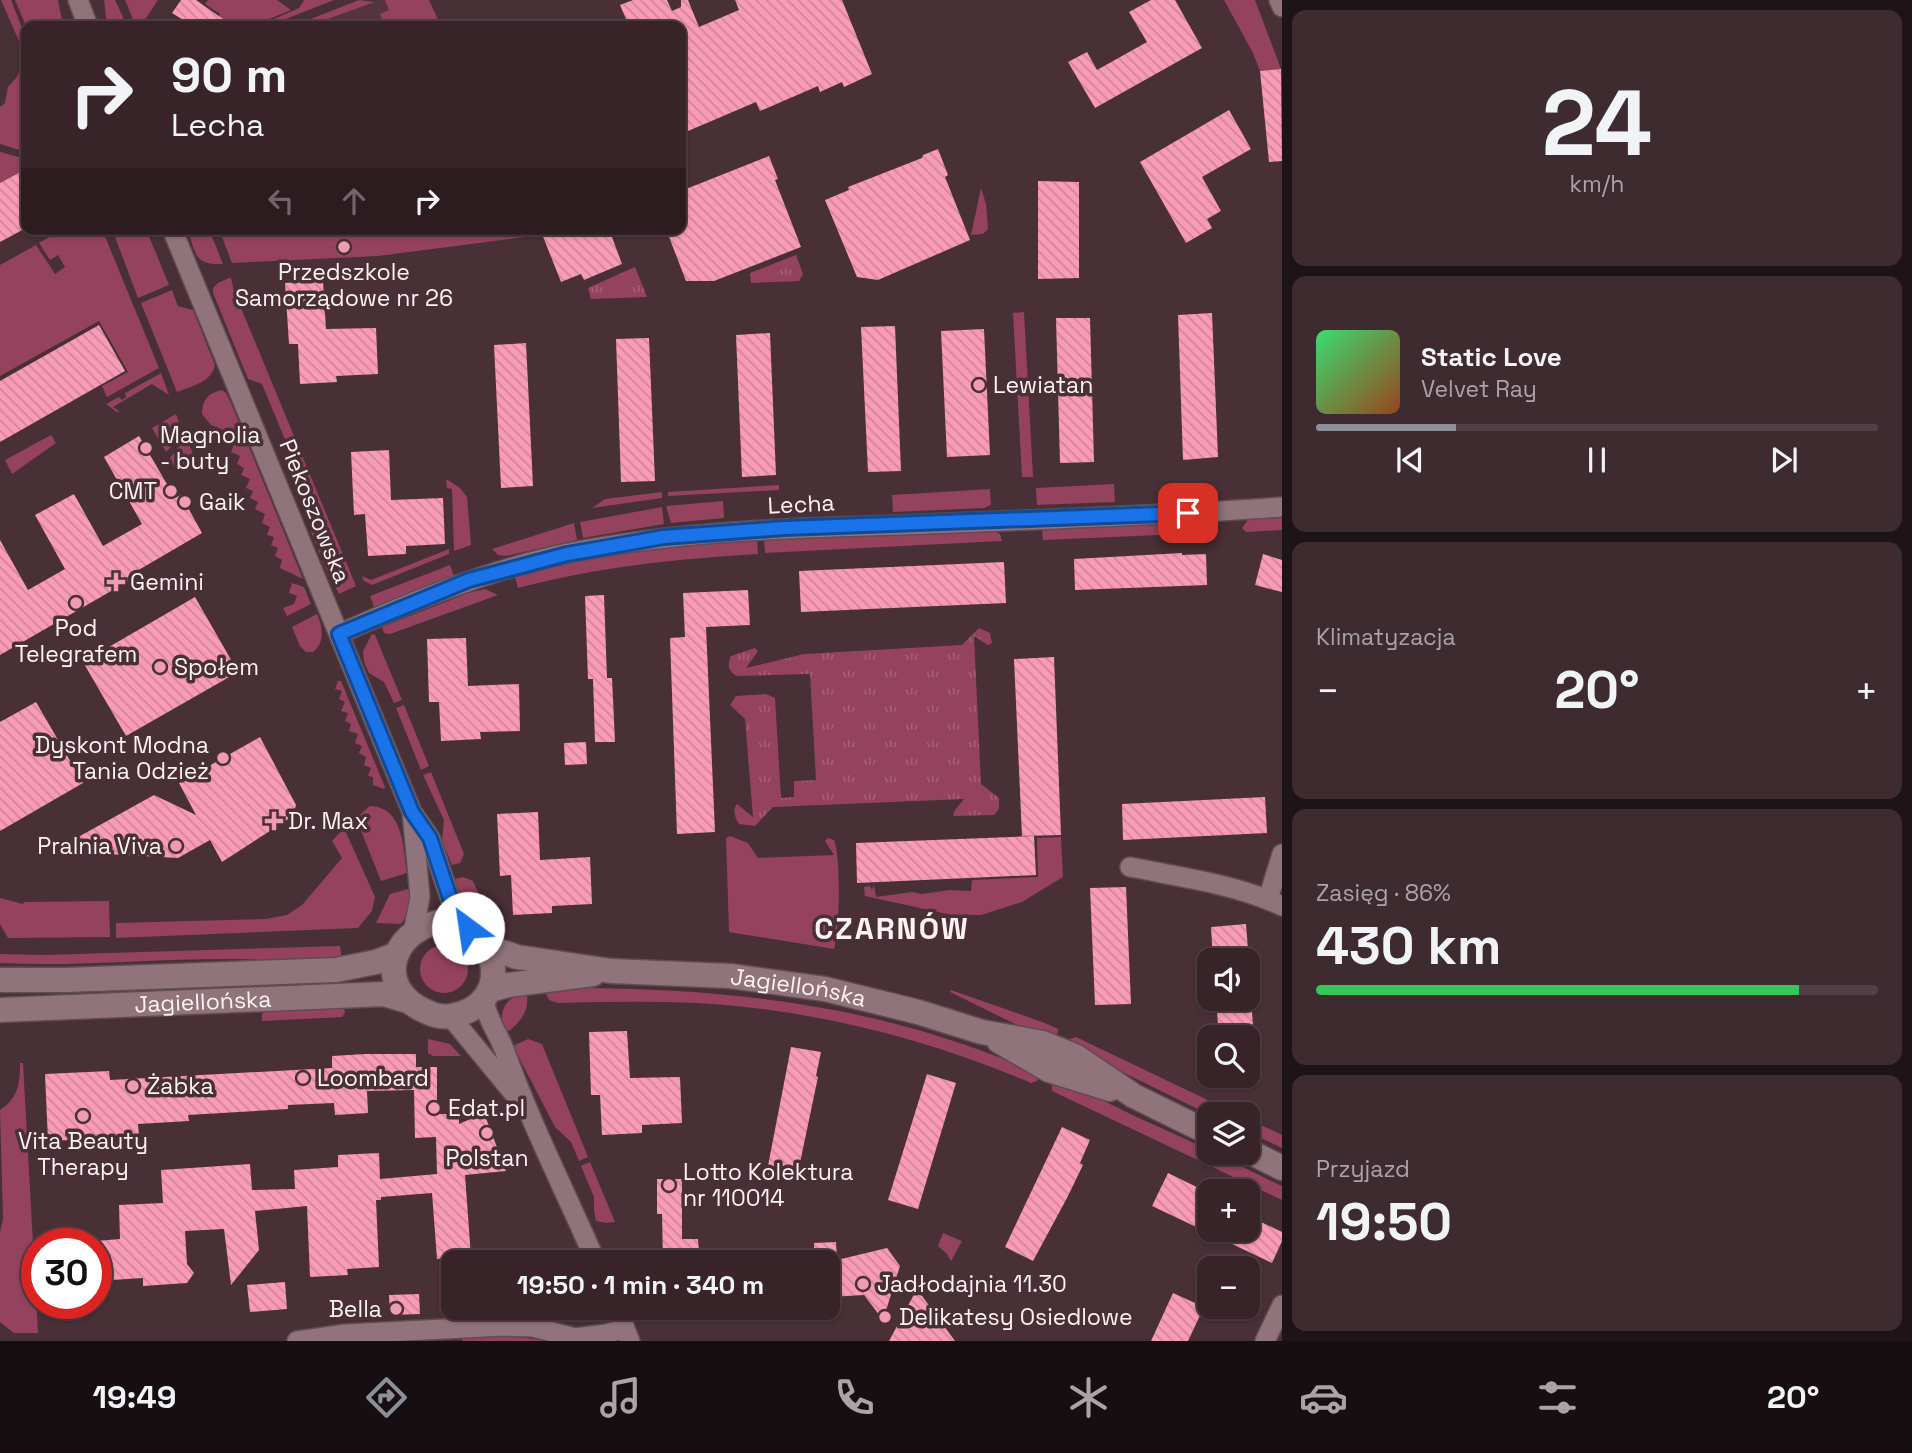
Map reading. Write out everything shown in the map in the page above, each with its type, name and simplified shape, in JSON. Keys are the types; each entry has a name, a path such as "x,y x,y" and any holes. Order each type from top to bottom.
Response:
{"street":[{"path":"78,0 86,21"},
{"path":"1279,0 1282,7"},
{"name":"Piekoszowska","path":"174,235 412,812 430,838 450,898 468,928"},
{"name":"Lecha","path":"339,634 469,580 567,554 664,537 785,528 1282,507"},
{"name":"Piekoszowska","path":"412,812 420,898 413,933"},
{"path":"1130,867 1206,882 1275,902 1282,854"},
{"path":"487,995 467,1010 450,1016 428,1013 404,1000 394,977 395,955 413,933 426,925 439,922 468,928 481,938 487,947 493,970 487,995 487,1013 525,1106 591,1250"},
{"name":"Jagiellońska","path":"487,947 517,957 611,971 730,976 825,989 918,1012 982,1032 1049,1070 1134,1096 1197,1127"},
{"name":"Jagiellońska","path":"0,980 328,971 363,965 395,955"},
{"name":"Jagiellońska","path":"487,995 508,985 611,971"},
{"name":"Jagiellońska","path":"0,1010 384,994 404,1000"},
{"path":"450,1016 525,1106"},
{"path":"1260,1157 1282,1168"},
{"path":"1265,1341 1282,1305"},
{"path":"297,1341 346,1334 420,1336 523,1326 575,1338 606,1334 628,1335"}],"shaded area":[{"path":"380,0 429,0 439,21 322,21"}],"green space":[{"path":"1,0 11,0 21,25 21,46"},
{"path":"15,0 58,0 62,21 24,21"},
{"path":"104,0 115,0 125,21 106,21"},
{"path":"125,0 158,0 146,18 134,21"},
{"path":"208,0 277,0 291,10 264,21 216,21 220,14 205,4"},
{"path":"304,0 334,0 281,21 269,21 299,8"},
{"path":"359,0 375,2 322,21 306,21"},
{"path":"385,0 429,0 439,21 383,21 380,14 389,10"},
{"path":"1224,0 1255,0 1281,69 1260,71"},
{"path":"21,67 21,150 0,144 0,107 5,103 8,87"},
{"path":"0,152 21,158 21,172 0,183"},
{"path":"981,188 986,204 988,229 983,234 971,235"},
{"path":"53,235 104,235 159,368 107,397 102,386 128,372 99,321 0,376 0,265 36,245 55,274 65,267 58,255 50,260 39,243"},
{"path":"114,235 148,235 169,285 138,298"},
{"path":"189,235 211,235 223,264 201,260"},
{"name":"Przedszkole Samorządowe nr 26","path":"221,235 525,237 378,256 232,263"},
{"path":"796,255 803,274 799,281 751,283 750,273"},
{"path":"635,267 647,297 591,299 588,288"},
{"path":"229,278 356,586 339,594 311,532 319,522 262,384 248,379 213,293 213,288 218,283"},
{"path":"172,290 178,306 193,310 215,365 206,379 177,392 141,303"},
{"path":"1024,312 1033,477 1022,477 1013,313"},
{"path":"161,373 169,395 152,384 113,407 118,413 106,404 119,397 122,400 126,397 125,393"},
{"path":"222,390 231,403 303,579 280,568 282,560 275,556 278,548 271,545 274,537 267,535 270,527 262,523 265,514 255,509 258,502 250,498 253,491 246,488 250,479 241,475 244,468 237,464 240,456 231,452 234,444 226,442 230,433 211,425 202,414 207,398"},
{"path":"176,414 179,435 166,452 152,428"},
{"path":"51,435 56,443 12,474 5,460"},
{"path":"186,437 198,466 175,468 170,458"},
{"path":"446,479 460,488 467,497 471,545 454,551 452,489 447,488"},
{"path":"1114,484 1115,502 1037,505 1036,488"},
{"path":"779,485 779,490 668,496 668,492"},
{"path":"990,489 991,505 984,508 893,512 892,495"},
{"path":"662,492 662,498 592,508 605,499"},
{"path":"723,501 724,518 671,523 666,506"},
{"path":"662,507 664,524 583,538 580,522"},
{"path":"1282,517 1282,530 1246,532 1242,528 1249,518"},
{"path":"1194,522 1201,525 1206,533 1043,540 1042,529"},
{"path":"574,523 577,540 506,556 498,555 492,549"},
{"path":"991,530 1000,534 1002,541 765,553 764,539"},
{"path":"757,539 758,554 637,565 518,588 515,577 635,551"},
{"path":"449,549 449,554 372,585 364,581 362,576 371,580"},
{"path":"450,565 454,576 374,607 370,596"},
{"path":"292,583 304,587 311,604 287,616 283,608 294,604 297,596 289,593"},
{"path":"485,589 498,595 390,634 384,633 382,627 468,593"},
{"path":"317,614 322,629 320,644 313,652 306,652 300,646 292,627"},
{"path":"979,628 990,633 992,643 988,645 974,636 981,784 999,798 999,809 994,815 953,816 964,799 773,807 755,826 739,824 735,814 737,804 753,817 745,719 730,705 736,696 766,694 775,698 781,798 794,797 794,781 816,780 810,674 737,676 729,667 731,656 755,648 758,651 746,668 804,654 962,645"},
{"path":"372,634 375,635 402,700 394,703 384,682 369,673 364,662 363,651"},
{"path":"338,681 341,681 384,789 373,785 373,777 368,776 371,768 364,765 366,757 359,753 362,746 355,743 358,734 349,731 351,724 345,721 348,713 341,711 345,702 339,699 342,691 335,689"},
{"path":"404,705 429,766 421,770 396,708"},
{"path":"431,772 464,854 460,863 452,865 442,841 444,820 423,775"},
{"path":"370,806 390,813 396,821 407,873 381,881 356,818"},
{"path":"344,828 375,897 372,911 358,928 116,938 116,923 266,919 287,915 302,905 342,858 332,841"},
{"path":"730,836 748,843 758,858 834,855 825,841 828,838 834,840 839,893 834,949 729,932 726,838"},
{"path":"1061,837 1063,877 1022,902 981,915 952,915 865,896 864,887 870,886 872,890 874,885 876,897 912,892 922,894 949,890 971,891 972,880 1038,877 1037,838"},
{"path":"463,877 473,881 497,935 463,904 452,884 455,879"},
{"path":"411,890 410,904 401,924 376,923 390,894"},
{"path":"0,898 23,904 109,901 110,937 8,938 0,924"},
{"path":"444,945 461,952 468,969 461,986 444,993 427,986 420,969 427,952"},
{"path":"340,946 342,961 329,962 211,959 60,964 0,963 0,954"},
{"path":"590,988 707,993 820,1007 930,1033 1040,1074 1037,1081 1031,1083 909,1039 825,1019 739,1006 696,1003 558,1003 549,1000 545,992"},
{"path":"951,990 1058,1029 1057,1039 1017,1025 950,992"},
{"path":"527,994 526,1010 521,1019 509,1031 502,1030 502,1016 506,1005 514,998"},
{"path":"344,1007 345,1013 342,1017 262,1021 262,1014 267,1009"},
{"path":"1076,1037 1212,1102 1197,1102 1197,1109 1069,1046 1070,1039"},
{"path":"428,1039 450,1044 461,1056 433,1056 428,1053"},
{"path":"528,1039 542,1044 588,1157 579,1161 571,1142 555,1127 513,1046"},
{"path":"20,1063 23,1063 32,1228 21,1228 21,1319 37,1319 38,1333 14,1333 0,1322 0,1232 3,1219 0,1110 11,1101 19,1078"},
{"path":"1052,1081 1075,1088 1194,1143 1197,1144 1197,1160 1052,1091"},
{"path":"1260,1125 1282,1135 1282,1148 1260,1138"},
{"path":"590,1162 615,1222 596,1221 594,1197 581,1166"},
{"path":"1208,1165 1239,1165 1282,1186 1282,1200 1260,1190 1260,1179 1238,1179"},
{"path":"943,1233 962,1241 951,1261 938,1246"},
{"path":"501,1335 550,1341 462,1341 463,1337"}],"building":[{"path":"181,0 196,0 226,21 185,21 172,13"},
{"path":"633,0 667,0 672,11 681,7 681,0 688,0 699,27 739,10 735,0 842,0 872,74 844,87 842,82 820,92 818,86 760,111 756,102 686,132 686,21 627,21 620,5"},
{"path":"1151,0 1175,0 1202,48 1095,108 1068,62 1087,52 1097,70 1147,42 1129,12"},
{"path":"1281,69 1282,161 1269,162 1260,71"},
{"path":"1229,110 1251,149 1202,177 1221,211 1207,219 1212,228 1186,243 1140,162"},
{"path":"938,149 948,175 945,177 970,240 878,280 857,277 825,200 849,190 848,187"},
{"path":"769,156 778,179 775,180 801,247 714,281 686,281 668,235 686,235 686,189"},
{"path":"21,172 21,231 0,242 0,183"},
{"path":"1038,181 1079,182 1079,278 1038,279"},
{"path":"542,235 611,235 622,264 584,280 581,274 561,282"},
{"path":"323,281 326,329 376,328 378,374 336,376 337,382 300,384 298,344 289,344 285,283"},
{"path":"1212,313 1218,457 1183,460 1178,315"},
{"path":"1056,318 1090,318 1094,462 1060,463"},
{"path":"99,325 125,371 0,442 0,381"},
{"path":"895,326 901,471 868,472 861,327"},
{"path":"984,329 990,455 947,457 941,331"},
{"path":"770,333 776,475 742,477 736,335"},
{"path":"649,338 655,481 621,482 616,339"},
{"path":"526,343 533,486 501,488 494,345"},
{"path":"139,436 175,498 181,495 202,533 130,575 132,579 0,655 0,540 28,590 65,569 35,515 74,494 103,546 142,524 104,457"},
{"path":"389,450 391,500 443,498 445,544 406,546 406,554 368,556 365,514 354,515 351,452"},
{"path":"1206,554 1207,585 1075,590 1074,559"},
{"path":"1263,554 1282,560 1282,592 1255,585"},
{"path":"1004,562 1006,603 801,612 799,571"},
{"path":"748,590 750,625 706,627 715,832 677,834 670,638 685,637 683,593"},
{"path":"604,595 607,678 612,678 615,742 595,742 593,679 588,679 585,596"},
{"name":"Społem","path":"195,597 238,672 126,736 83,662"},
{"path":"466,638 468,686 519,684 520,731 480,732 481,739 441,741 439,702 429,702 427,639"},
{"path":"1054,657 1061,835 1022,836 1014,659"},
{"path":"36,702 83,783 0,831 0,722"},
{"path":"260,737 296,805 293,816 222,862 210,840 178,858 53,851 154,795 196,815 179,783"},
{"path":"586,742 587,764 565,765 564,743"},
{"path":"1265,797 1267,833 1123,840 1122,804"},
{"path":"538,812 540,860 590,857 592,904 552,906 552,913 513,915 511,875 500,876 497,814"},
{"path":"1034,836 1036,875 857,883 856,843"},
{"path":"1126,887 1131,1004 1095,1005 1090,888"},
{"path":"1246,924 1248,948 1212,948 1211,927"},
{"path":"1217,1011 1252,1011 1253,1025 1218,1025"},
{"path":"627,1031 630,1078 680,1077 682,1123 642,1125 642,1133 602,1135 600,1095 591,1095 589,1032"},
{"path":"791,1047 821,1052 796,1182 766,1176"},
{"path":"416,1054 416,1067 437,1067 437,1114 459,1114 459,1124 484,1113 506,1171 465,1175 470,1250 441,1250 441,1259 437,1259 432,1193 381,1197 381,1200 376,1200 379,1267 347,1269 348,1275 310,1277 307,1206 255,1211 259,1250 231,1285 224,1229 185,1231 187,1264 194,1273 187,1283 143,1286 143,1278 112,1280 112,1240 120,1239 119,1205 163,1203 161,1170 250,1164 252,1190 295,1189 294,1170 338,1167 338,1155 379,1153 380,1179 437,1174 436,1137 415,1138 414,1090 367,1091 368,1113 335,1115 334,1103 288,1105 288,1109 188,1115 189,1121 138,1124 139,1137 48,1141 45,1074 109,1071 110,1080 332,1068 332,1056"},
{"path":"927,1074 956,1083 918,1209 888,1200"},
{"path":"1062,1127 1090,1140 1080,1163 1083,1165 1033,1261 1005,1247"},
{"path":"1168,1173 1197,1187 1197,1227 1152,1206"},
{"path":"657,1179 682,1179 682,1239 698,1239 699,1250 663,1250 662,1214 657,1214"},
{"path":"1260,1222 1282,1232 1282,1241 1272,1263 1228,1242 1260,1242"},
{"path":"836,1242 836,1250 814,1250 814,1243"},
{"path":"887,1248 900,1266 883,1320 864,1295 840,1296 840,1259"},
{"path":"285,1282 287,1309 250,1312 247,1285"},
{"path":"917,1289 955,1341 889,1341"},
{"path":"1173,1293 1197,1304 1198,1319 1188,1341 1151,1341"},
{"path":"419,1294 420,1314 390,1315 389,1295"}],"place":[{"name":"Przedszkole Samorządowe nr 26","path":"344,247"},
{"name":"Lewiatan","path":"979,385"},
{"name":"Magnolia - buty","path":"146,448"},
{"name":"CMT","path":"171,491"},
{"name":"Gaik","path":"185,502"},
{"name":"Gemini","path":"116,582"},
{"name":"Pod Telegrafem","path":"76,603"},
{"name":"Społem","path":"160,667"},
{"name":"Dyskont Modna Tania Odzież","path":"223,758"},
{"name":"Dr. Max","path":"274,821"},
{"name":"Pralnia Viva","path":"176,846"},
{"name":"Loombard","path":"303,1078"},
{"name":"Żabka","path":"133,1086"},
{"name":"Edat.pl","path":"434,1108"},
{"name":"Vita Beauty Therapy","path":"83,1116"},
{"name":"Polstan","path":"487,1133"},
{"name":"Lotto Kolektura nr 110014","path":"669,1185"},
{"name":"Jadłodajnia 11.30","path":"863,1284"},
{"name":"Bella","path":"396,1309"},
{"name":"Delikatesy Osiedlowe","path":"885,1317"}],"district":[{"name":"CZARNÓW","path":"892,929"}],"route":[{"path":"468,928 450,898 430,838 412,812 339,634 469,580 567,554 664,537 785,528 1188,513"}]}
